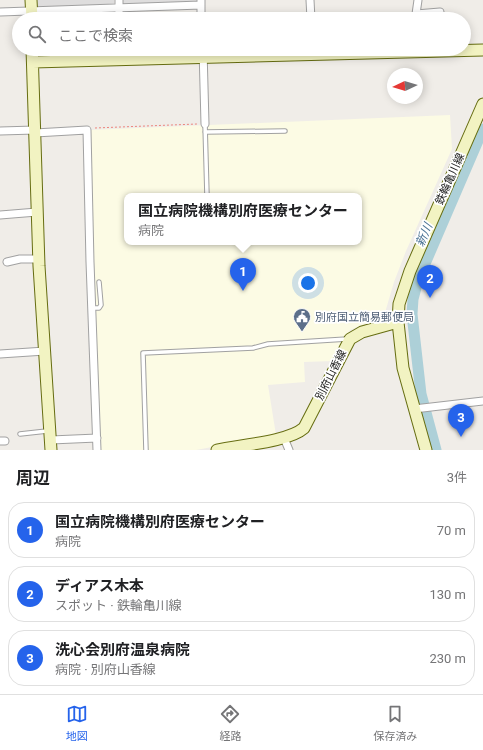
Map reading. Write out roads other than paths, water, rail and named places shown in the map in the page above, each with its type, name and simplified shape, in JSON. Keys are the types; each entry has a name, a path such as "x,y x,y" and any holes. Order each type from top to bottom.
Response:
{"street":[{"path":"119,0 119,12"},
{"path":"310,0 311,12"},
{"path":"416,12 418,0"},
{"path":"0,12 119,8 201,3"},
{"path":"471,50 483,50"},
{"path":"33,56 39,259 51,440 97,438"},
{"path":"122,56 123,60"},
{"path":"33,62 123,60 176,56"},
{"path":"203,56 205,124"},
{"name":"鉄輪亀川線","path":"398,322 399,304 410,271 483,104"},
{"path":"0,131 87,130 91,308 97,450"},
{"path":"0,215 37,212"},
{"path":"7,262 20,259 39,259"},
{"path":"398,322 403,368 426,450"},
{"name":"別府山香線","path":"217,450 284,438 299,432 304,428 350,339 362,332 398,322"},
{"path":"0,354 45,350"},
{"path":"414,409 483,401"},
{"path":"284,438 289,450"}],"lane":[{"path":"205,124 207,193"},
{"path":"205,132 285,131"},
{"path":"91,308 99,308 101,306 99,282"},
{"path":"146,450 143,353 253,348 268,344 350,339"},
{"path":"20,434 51,440"}],"waterway":[{"name":"新川","path":"436,450 421,394 412,314 413,299 418,280 483,129"}],"place":[{"name":"国立病院機構別府医療センター","path":"243,291"},
{"name":"ディアス木本","path":"430,298"},
{"name":"別府国立簡易郵便局","path":"302,332"},
{"name":"洗心会別府温泉病院","path":"461,437"}]}
